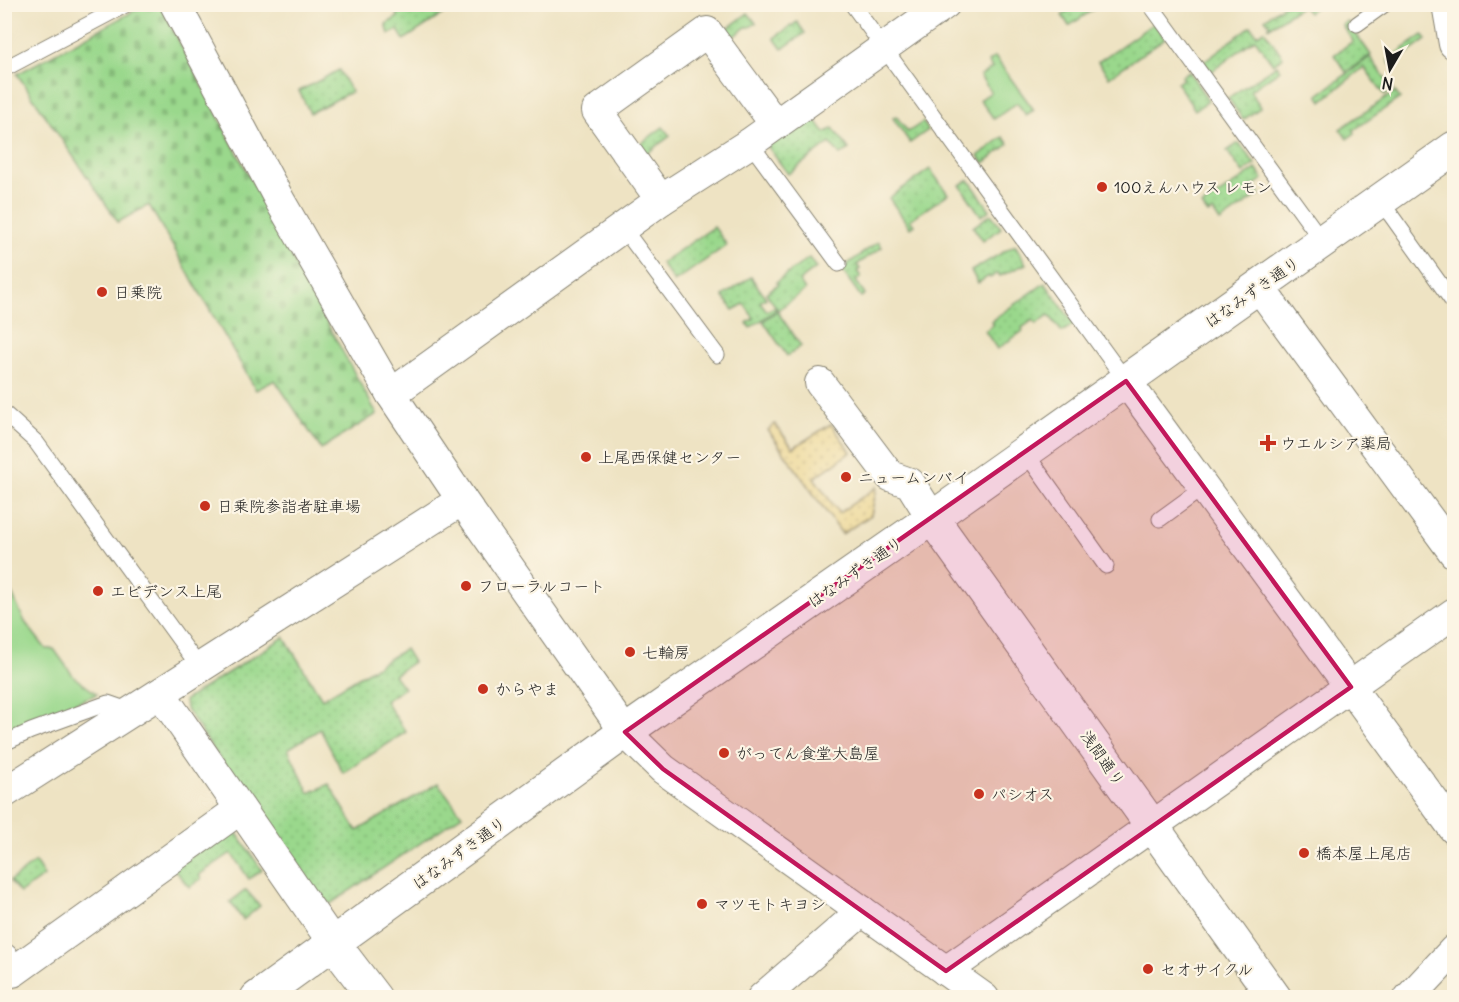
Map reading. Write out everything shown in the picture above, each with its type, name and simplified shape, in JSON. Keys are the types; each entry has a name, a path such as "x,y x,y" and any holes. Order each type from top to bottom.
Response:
{"street":[{"path":"175,4 280,201 391,394 462,500 625,732 663,769 984,998"},
{"path":"391,394 661,200 750,143 945,4"},
{"path":"1447,4 1455,44"},
{"path":"661,200 597,111 707,32 775,124"},
{"name":"はなみずき通り","path":"257,998 625,732 1455,148"},
{"path":"1259,286 1455,553"},
{"path":"1126,381 1455,829"},
{"path":"820,383 890,476 910,483 932,518"},
{"path":"4,793 462,500"},
{"name":"浅間通り","path":"932,518 1275,998"},
{"path":"946,971 1455,614"},
{"path":"161,694 333,943 375,998"},
{"path":"4,959 13,972 240,809"},
{"path":"762,998 862,911"},
{"path":"1410,998 1455,950"}],"lane":[{"path":"4,69 127,4"},
{"path":"852,4 1126,381"},
{"path":"1150,4 1323,242"},
{"path":"1357,24 1385,4"},
{"path":"750,143 839,264"},
{"path":"1380,200 1453,302"},
{"path":"623,228 717,355"},
{"path":"4,413 36,442 200,668"},
{"path":"1025,452 1106,566"},
{"path":"1160,519 1204,487"},
{"path":"4,742 108,703 132,712"}],"highlighted area":[{"path":"1126,381 1351,687 946,971 663,769 625,732"}],"green space":[{"path":"1285,4 1316,7 1308,13 1300,7 1268,28 1270,25 1265,19"},
{"path":"145,5 160,5 306,285 377,414 321,449 275,380 256,390 149,205 118,222 17,74"},
{"path":"392,5 457,5 404,40 398,30 389,34 386,24 398,17"},
{"path":"1077,5 1091,5 1094,9 1069,26 1062,15"},
{"path":"748,13 756,23 746,27 729,40 723,32"},
{"path":"1347,21 1371,55 1346,72 1334,55 1353,41 1342,25"},
{"path":"797,22 805,33 782,49 774,38"},
{"path":"1154,23 1165,38 1109,77 1098,62"},
{"path":"1251,26 1257,35 1264,30 1283,57 1273,64 1255,39 1211,72 1203,62"},
{"path":"1423,35 1426,40 1391,65 1388,60"},
{"path":"995,57 1034,110 1026,115 1017,103 994,119 980,100 991,92 980,76 992,68 988,62"},
{"path":"1370,57 1393,89 1385,95 1364,67 1322,101 1318,95"},
{"path":"1277,65 1280,70 1250,91 1261,107 1243,120 1228,98"},
{"path":"339,70 351,92 310,113 299,91"},
{"path":"1189,71 1208,101 1195,110 1177,83 1183,79 1181,76"},
{"path":"1395,92 1400,98 1354,130 1355,133 1347,139 1340,129"},
{"path":"810,112 825,133 833,128 849,149 840,155 830,143 788,174 766,144"},
{"path":"896,116 908,132 923,122 928,130 910,143 893,118"},
{"path":"663,127 670,136 642,157 635,148"},
{"path":"1003,137 1009,144 984,163 978,156"},
{"path":"1239,143 1255,164 1243,173 1227,151"},
{"path":"930,169 948,194 910,220 914,225 910,228 889,198"},
{"path":"1256,169 1263,179 1254,185 1260,194 1220,222 1213,211 1208,214 1202,206"},
{"path":"969,180 990,210 981,216 960,185"},
{"path":"991,214 1001,228 983,241 973,227"},
{"path":"714,227 727,245 674,282 661,263"},
{"path":"878,242 882,247 857,265 860,269 857,271 861,277 856,281 865,294 861,297 841,269"},
{"path":"1015,245 1026,264 1000,276 998,273 990,278 989,276 978,283 971,271"},
{"path":"809,258 816,268 799,281 805,290 778,310 766,293 778,284 776,282"},
{"path":"751,277 766,298 760,302 767,311 774,307 776,310 750,328 747,323 754,318 744,304 733,310 723,296"},
{"path":"1045,283 1074,324 1062,332 1049,315 1036,324 1033,320 1022,328 1023,331 997,349 985,331 993,325 991,321"},
{"path":"777,311 801,346 787,356 763,321"},
{"path":"4,577 25,622 46,649 54,649 74,677 97,694 5,732"},
{"path":"284,637 322,699 405,649 413,662 394,675 404,688 385,701 406,732 343,773 320,729 288,749 309,793 329,784 357,831 438,783 462,815 330,904 300,877 186,709 185,700"},
{"path":"230,832 236,832 262,870 249,879 231,853 199,875 201,879 189,887 172,867"},
{"path":"35,862 44,876 20,893 10,881"},
{"path":"246,890 260,906 243,920 230,902"}],"sand":[{"path":"775,424 793,448 831,424 851,452 814,478 839,513 877,487 871,515 842,534 768,430"}],"place":[{"name":"100えんハウス レモン","path":"1102,187"},
{"name":"日乗院","path":"102,292"},
{"name":"ウエルシア薬局","path":"1268,443"},
{"name":"上尾西保健センター","path":"586,457"},
{"name":"ニュームンバイ","path":"846,477"},
{"name":"日乗院参詣者駐車場","path":"205,506"},
{"name":"フローラルコート","path":"466,586"},
{"name":"エビデンス上尾","path":"98,591"},
{"name":"七輪房","path":"630,652"},
{"name":"からやま","path":"483,689"},
{"name":"がってん食堂大島屋","path":"724,753"},
{"name":"パシオス","path":"979,794"},
{"name":"橋本屋上尾店","path":"1304,853"},
{"name":"マツモトキヨシ","path":"702,904"},
{"name":"セオサイクル","path":"1148,969"}]}
